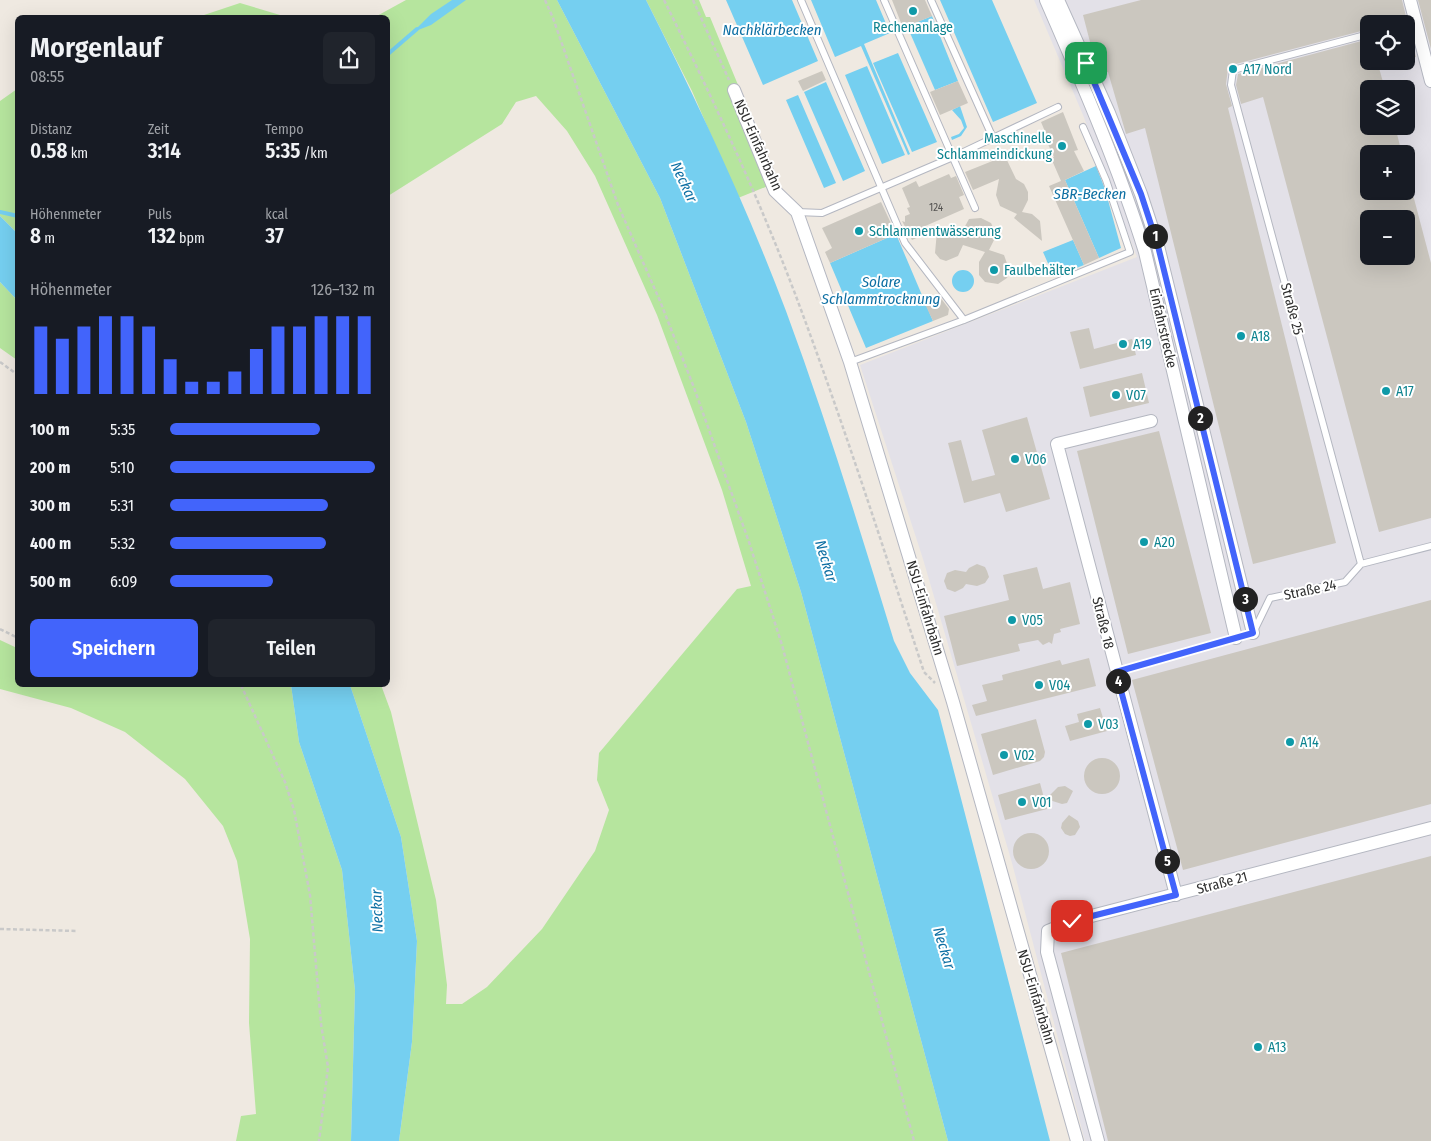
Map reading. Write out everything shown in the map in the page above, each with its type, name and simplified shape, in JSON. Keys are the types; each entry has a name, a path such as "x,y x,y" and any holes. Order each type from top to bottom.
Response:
{"street":[{"name":"Einfahrstrecke","path":"1046,0 1104,135 1128,198 1145,252 1236,638"},
{"name":"Einfahrstrecke","path":"1058,0 1109,113 1141,194 1158,246 1253,633"},
{"path":"1410,0 1411,15"},
{"path":"1415,35 1431,81"},
{"name":"NSU-Einfahrbahn","path":"734,90 775,190 797,212 850,362 953,702 1077,1141"},
{"name":"Straße 18","path":"1150,421 1057,444 1176,895"},
{"name":"Straße 21","path":"1098,1141 1047,952 1048,932 1072,921 1431,828"}],"lane":[{"path":"801,0 905,243 964,320"},
{"path":"884,0 975,208"},
{"path":"931,0 993,138"},
{"name":"Straße 25","path":"1360,36 1233,70 1231,84 1361,564"},
{"path":"797,212 822,213 953,157 1058,107"},
{"path":"850,362 964,320 1130,252 1106,180 1083,126"},
{"path":"1361,564 1431,546"},
{"name":"Straße 24","path":"1253,633 1270,598 1344,582 1361,564"},
{"path":"1116,672 1253,633"}],"path":[{"path":"545,0 554,18 618,205 660,301 693,384 749,542 782,645 914,1141"},
{"path":"664,0 714,103 786,270 835,402 924,672 936,684"},
{"path":"694,0 734,90"},
{"path":"0,362 15,373"},
{"path":"0,629 15,636"},
{"path":"242,687 285,782 294,810 310,895 321,1024 328,1067 319,1141"},
{"path":"0,929 78,931"}],"shaded area":[{"path":"1034,0 1431,0 1431,1141 1085,1141 1012,863 923,559 860,365 1137,257 1083,115"}],"green space":[{"path":"406,0 557,0 660,198 746,422 801,592 948,1141 399,1141 412,1042 417,941 401,837 351,687 382,687 391,712 436,900 447,985 446,1004 462,1004 487,987 542,929 595,851 609,810 597,780 599,753 737,589 751,586 722,490 657,315 595,176 567,131 536,96 516,102 502,124 390,195 390,15 379,15"},
{"path":"646,0 699,0 706,17 710,17 778,182 738,198 692,91"},
{"path":"240,3 280,15 204,15"},
{"path":"15,90 15,231 0,216 0,101"},
{"path":"0,282 15,298 15,359 0,348"},
{"path":"0,640 15,647 15,687 291,687 299,742 342,870 355,990 351,1141 236,1141 241,1116 256,1114 249,1023 250,939 237,861 223,826 185,779 125,732 71,708 0,689"}],"water":[{"path":"452,0 466,0 431,25 413,32 431,14"},
{"name":"Neckar","path":"557,0 646,0 684,76 738,193 771,271 801,352 894,641 910,673 938,710 1050,1141 948,1141 801,592 746,422 660,198"},
{"name":"Nachklärbecken","path":"726,0 792,0 818,61 763,85"},
{"name":"Nachklärbecken","path":"811,0 876,0 890,33 864,44 910,154 908,155 861,46 835,57"},
{"path":"940,0 992,0 1037,103 993,122"},
{"path":"932,16 958,81 935,90 907,26"},
{"path":"898,53 937,142 912,152 873,63"},
{"path":"867,66 905,155 882,164 845,75"},
{"path":"826,82 865,171 843,181 804,92"},
{"path":"798,95 836,183 824,188 786,100"},
{"path":"960,106 967,127 961,136 952,140 951,137 959,134 964,128 961,120 952,110"},
{"name":"SBR-Becken","path":"1096,166 1105,189 1121,248 1099,258 1065,180"},
{"path":"0,216 15,231 15,298 0,282"},
{"name":"Solare Schlammtrocknung","path":"896,234 933,321 866,348 830,263"},
{"name":"SBR-Becken","path":"1073,240 1084,265 1054,277 1043,252"},
{"path":"963,270 971,273 974,281 971,289 963,292 955,289 952,281 955,273"},
{"name":"Neckar","path":"291,687 351,687 401,837 417,941 412,1042 399,1141 351,1141 355,990 342,870 299,742"}],"building":[{"name":"Rechenanlage","path":"892,0 925,0 932,16 903,28"},
{"name":"A18","path":"1141,0 1402,0 1406,15 1360,15 1360,31 1232,65 1228,69 1226,84 1232,106 1228,108 1336,543 1253,564 1145,128 1126,134 1108,72 1100,74 1096,65 1083,15"},
{"path":"1418,0 1431,0 1431,49"},
{"name":"A17","path":"1360,41 1360,70 1380,70 1382,80 1360,80 1360,135 1397,135 1400,145 1360,145 1360,200 1414,200 1431,263 1431,518 1379,532 1263,97 1241,104 1236,85 1238,74"},
{"path":"822,71 826,80 803,91 798,81"},
{"path":"958,81 968,103 940,115 930,92"},
{"path":"1063,112 1078,150 1074,151 1084,171 1065,180 1099,258 1084,265 1049,186 1061,181 1051,158 1054,157 1041,122"},
{"path":"1005,156 1016,179 1024,184 1028,192 1028,200 1022,212 1032,214 1040,221 1042,241 1014,218 1017,214 1000,206 996,195 999,179 973,190 965,172"},
{"path":"949,174 951,178 956,176 964,195 959,197 964,209 923,227 934,230 912,240 902,221 905,222 905,216 910,214 907,208 910,207 902,188 916,181 919,187"},
{"name":"Schlammentwässerung","path":"881,202 896,234 830,263 825,252 832,248 822,228"},
{"path":"981,218 991,223 997,236 989,234 994,240 989,250 1004,255 1010,272 1007,278 998,284 985,282 979,275 979,262 985,252 963,245 958,256 946,261 940,259 935,253 937,231 962,238 964,228 969,219"},
{"path":"940,297 949,309 948,315 933,321 925,304"},
{"name":"A19","path":"1089,328 1094,349 1132,339 1136,355 1080,369 1070,332"},
{"name":"V07","path":"1142,373 1149,403 1090,417 1083,387"},
{"name":"V06","path":"1027,417 1050,499 1006,512 1000,493 964,503 948,443 961,440 972,481 995,475 982,430"},
{"name":"A20","path":"1159,431 1211,633 1128,654 1077,451"},
{"path":"977,564 985,567 987,571 989,577 985,583 977,586 966,584 955,592 947,589 944,581 947,573 955,570 966,572"},
{"name":"V05","path":"1037,567 1043,589 1070,582 1080,624 1060,629 1061,632 1054,634 1052,644 1049,642 1043,645 1038,640 1018,644 1020,651 957,666 944,616 1009,600 1003,575"},
{"name":"A14","path":"1431,600 1431,804 1183,870 1132,680"},
{"name":"V04","path":"1089,658 1096,686 976,716 972,705 987,701 982,685 1003,680 1002,675 1060,660 1062,665"},
{"name":"V03","path":"1100,708 1107,731 1070,741 1065,726 1079,722 1077,714"},
{"name":"V02","path":"1036,719 1045,752 1044,757 1040,761 993,775 981,734"},
{"path":"1102,758 1109,759 1115,763 1119,769 1119,783 1115,789 1109,793 1102,794 1095,793 1089,789 1085,783 1084,776 1085,769 1089,763 1095,759"},
{"name":"V01","path":"1040,783 1047,809 1005,820 998,795"},
{"path":"1065,786 1073,791 1067,803 1062,804 1046,799 1058,787"},
{"path":"1069,815 1078,821 1080,827 1075,835 1070,836 1065,834 1061,828 1062,823"},
{"path":"1031,833 1038,834 1044,838 1048,844 1048,858 1044,864 1038,868 1031,869 1024,868 1018,864 1014,858 1013,851 1014,844 1018,838 1024,834"},
{"name":"A13","path":"1431,856 1431,1141 1108,1141 1061,953"}],"waterway":[{"path":"390,52 417,29"},
{"path":"0,212 15,215"}],"place":[{"name":"Rechenanlage","path":"913,11"},
{"name":"A17 Nord","path":"1233,69"},
{"name":"Maschinelle Schlammeindickung","path":"1062,146"},
{"name":"Schlammentwässerung","path":"859,231"},
{"name":"Faulbehälter","path":"994,270"},
{"name":"A18","path":"1241,336"},
{"name":"A19","path":"1123,344"},
{"name":"A17","path":"1386,391"},
{"name":"V07","path":"1116,395"},
{"name":"V06","path":"1015,459"},
{"name":"A20","path":"1144,542"},
{"name":"V05","path":"1012,620"},
{"name":"V04","path":"1039,685"},
{"name":"V03","path":"1088,724"},
{"name":"A14","path":"1290,742"},
{"name":"V02","path":"1004,755"},
{"name":"V01","path":"1022,802"},
{"name":"A13","path":"1258,1047"}],"route":[{"path":"1072,921 1176,895 1116,672 1253,633 1158,246 1141,194 1109,113 1086,63"}]}
